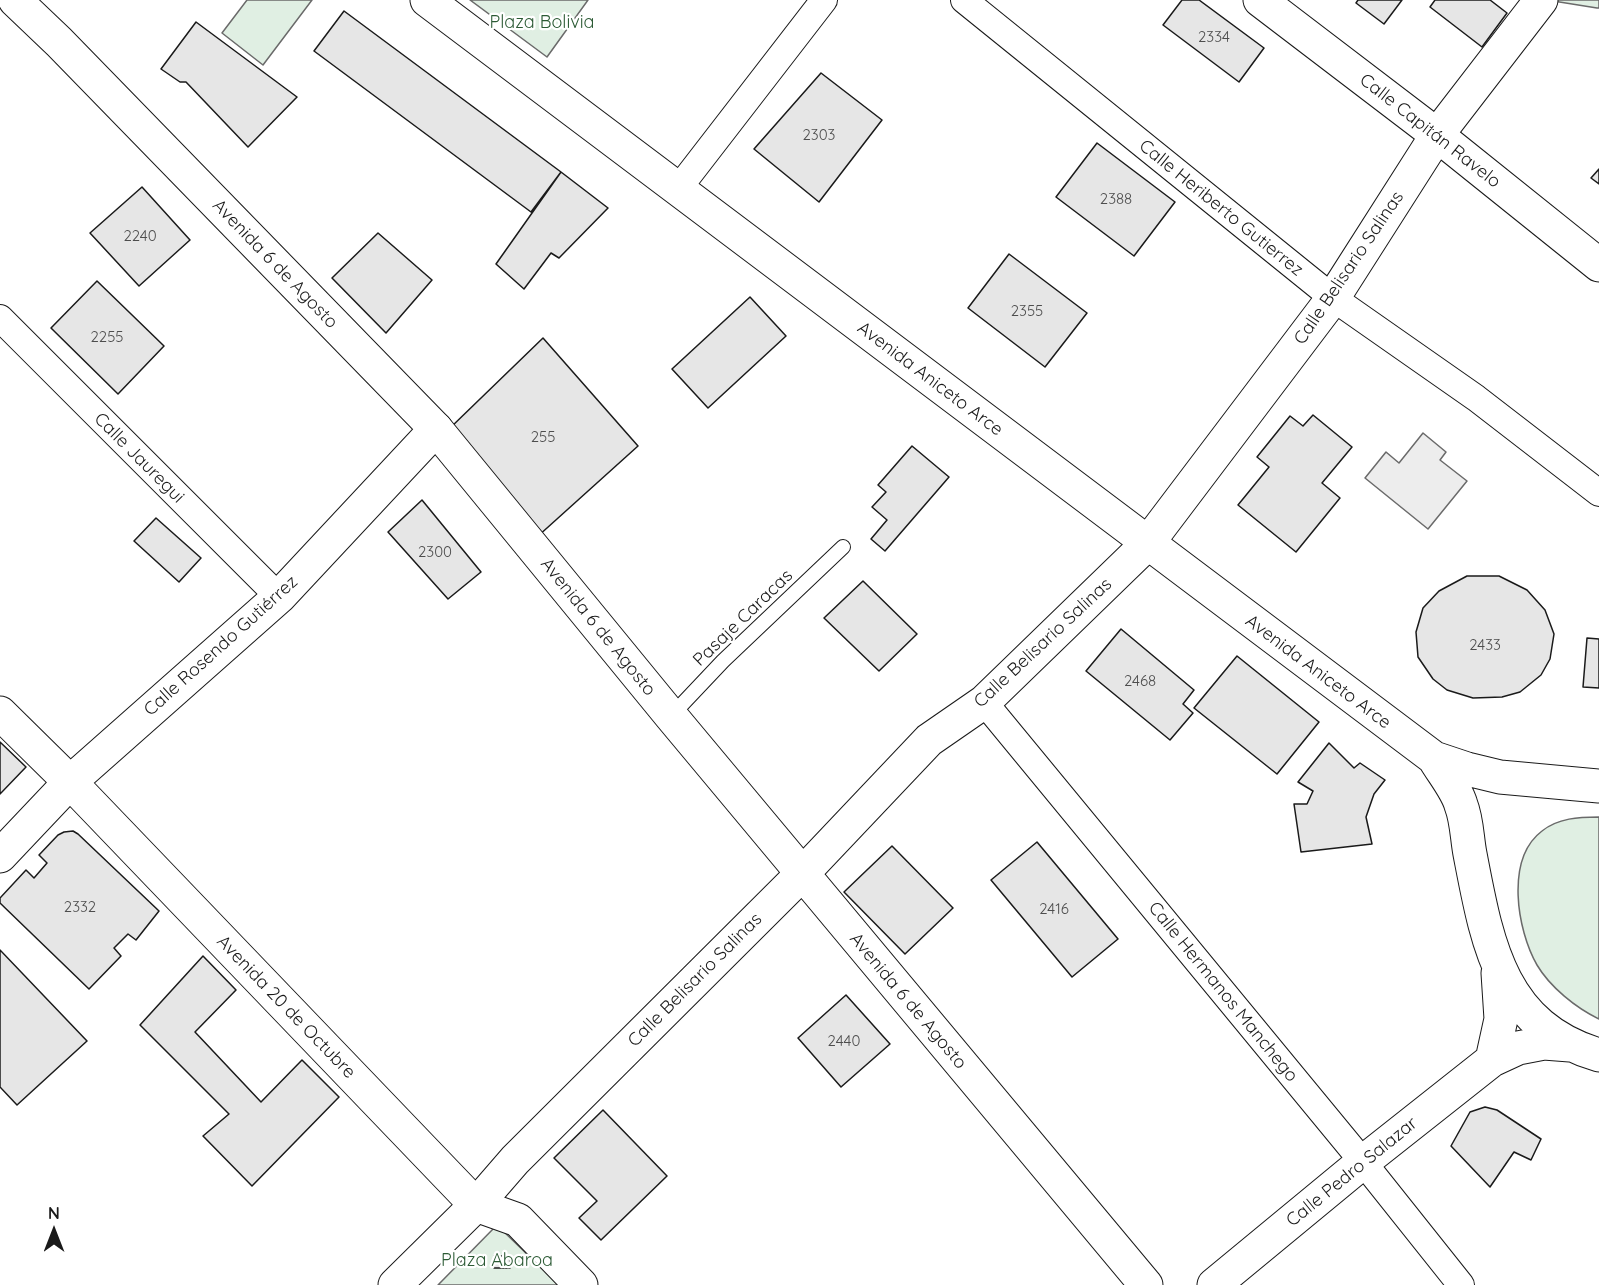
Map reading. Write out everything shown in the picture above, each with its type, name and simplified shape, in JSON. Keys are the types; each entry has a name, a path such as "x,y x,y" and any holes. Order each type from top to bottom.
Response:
{"main road":[{"name":"Avenida 6 de Agosto","path":"15,0 68,51 436,429 802,874 1146,1285"},
{"name":"Avenida Aniceto Arce","path":"427,0 1434,758 1500,777 1599,786"},
{"name":"Calle Capitán Ravelo","path":"1260,0 1437,135 1599,265"},
{"name":"Calle Belisario Salinas","path":"395,1285 476,1205 515,1160 802,874 929,740 984,702 1148,544 1333,298 1437,135 1538,4"},
{"name":"Calle Rosendo Gutiérrez","path":"0,855 70,782 279,597 436,429"},
{"path":"940,753 984,702"},
{"name":"Avenida 20 de Octubre","path":"0,714 70,782 476,1205 518,1220 582,1285"},
{"name":"Avenida Aniceto Arce","path":"1434,758 1461,804 1485,929 1497,966 1513,995 1538,1023 1585,1050"},
{"path":"1492,1060 1501,1019 1497,966"},
{"name":"Calle Pedro Salazar","path":"1214,1285 1363,1162 1492,1060 1518,1048 1544,1043 1585,1050"}],"street":[{"path":"678,189 824,0"},
{"name":"Calle Heriberto Gutierrez","path":"964,0 1333,298 1476,398 1599,493"},
{"name":"Calle Jauregui","path":"0,318 279,597"},
{"name":"Calle Hermanos Manchego","path":"984,702 1363,1162 1461,1285"}],"lane":[{"name":"Pasaje Caracas","path":"671,716 723,662 843,546"}],"green space":[{"path":"247,0 312,0 263,65 222,33"},
{"name":"Plaza Bolivia","path":"470,0 588,0 547,57"},
{"path":"1547,0 1599,0 1599,8 1597,8"},
{"path":"1599,817 1599,1019 1564,996 1542,973 1524,933 1518,895 1523,859 1530,843 1542,831 1562,821"},
{"name":"Plaza Abaroa","path":"495,1227 501,1229 559,1285 438,1285"}],"shaded area":[{"path":"1423,433 1446,452 1440,460 1467,481 1428,529 1365,478 1386,452 1399,463"}],"building":[{"path":"1182,0 1199,0 1264,48 1239,82 1163,25"},
{"path":"1358,0 1402,0 1384,24 1356,3"},
{"path":"1435,0 1490,0 1507,13 1482,47 1430,7"},
{"path":"344,11 561,172 531,212 314,51"},
{"path":"196,22 297,97 248,147 186,82 180,82 161,69"},
{"path":"821,73 882,120 819,202 754,149"},
{"path":"1097,143 1175,202 1134,256 1056,197"},
{"path":"1599,169 1599,184 1591,178"},
{"path":"561,172 608,208 559,258 551,253 524,289 496,264"},
{"path":"142,187 190,240 139,286 90,233"},
{"path":"378,233 432,280 386,333 332,278"},
{"path":"1009,254 1087,313 1045,367 968,308"},
{"path":"97,281 164,346 118,394 51,328"},
{"path":"750,297 786,336 708,408 672,369"},
{"path":"543,338 638,446 537,537 449,429"},
{"path":"1313,415 1352,447 1322,483 1340,498 1296,552 1238,505 1269,467 1257,457 1290,416 1303,426"},
{"path":"912,446 949,477 885,551 871,539 887,520 872,507 886,492 878,485"},
{"path":"422,500 481,572 448,599 388,532"},
{"path":"156,518 201,558 179,582 134,541"},
{"path":"1467,576 1499,576 1527,590 1545,610 1554,634 1550,659 1541,675 1520,692 1502,697 1473,698 1447,690 1433,679 1418,657 1416,632 1423,608 1439,591"},
{"path":"863,581 917,634 879,671 824,618"},
{"path":"1121,629 1194,690 1183,704 1193,713 1170,740 1086,671"},
{"path":"1587,638 1599,639 1599,688 1583,687"},
{"path":"1237,656 1319,722 1277,774 1194,708"},
{"path":"0,742 26,767 0,794"},
{"path":"1329,743 1354,768 1360,763 1385,780 1374,794 1366,817 1372,844 1301,852 1294,804 1307,804 1313,791 1298,782"},
{"path":"73,831 159,911 136,940 128,934 114,948 121,956 89,989 0,903 0,898 26,870 34,878 47,863 39,855 58,835"},
{"path":"1037,842 1118,939 1072,977 991,880"},
{"path":"892,846 953,908 905,954 844,892"},
{"path":"0,950 87,1041 17,1105 0,1087"},
{"path":"203,956 236,990 195,1032 261,1102 302,1060 339,1097 252,1186 203,1136 229,1114 140,1025"},
{"path":"846,995 890,1044 841,1087 798,1038"},
{"path":"1485,1107 1497,1110 1541,1139 1531,1160 1514,1152 1490,1187 1451,1146 1470,1112"},
{"path":"603,1110 667,1176 601,1240 579,1218 597,1201 554,1158"},
{"path":"494,1256 510,1256 510,1268 494,1268"}]}
